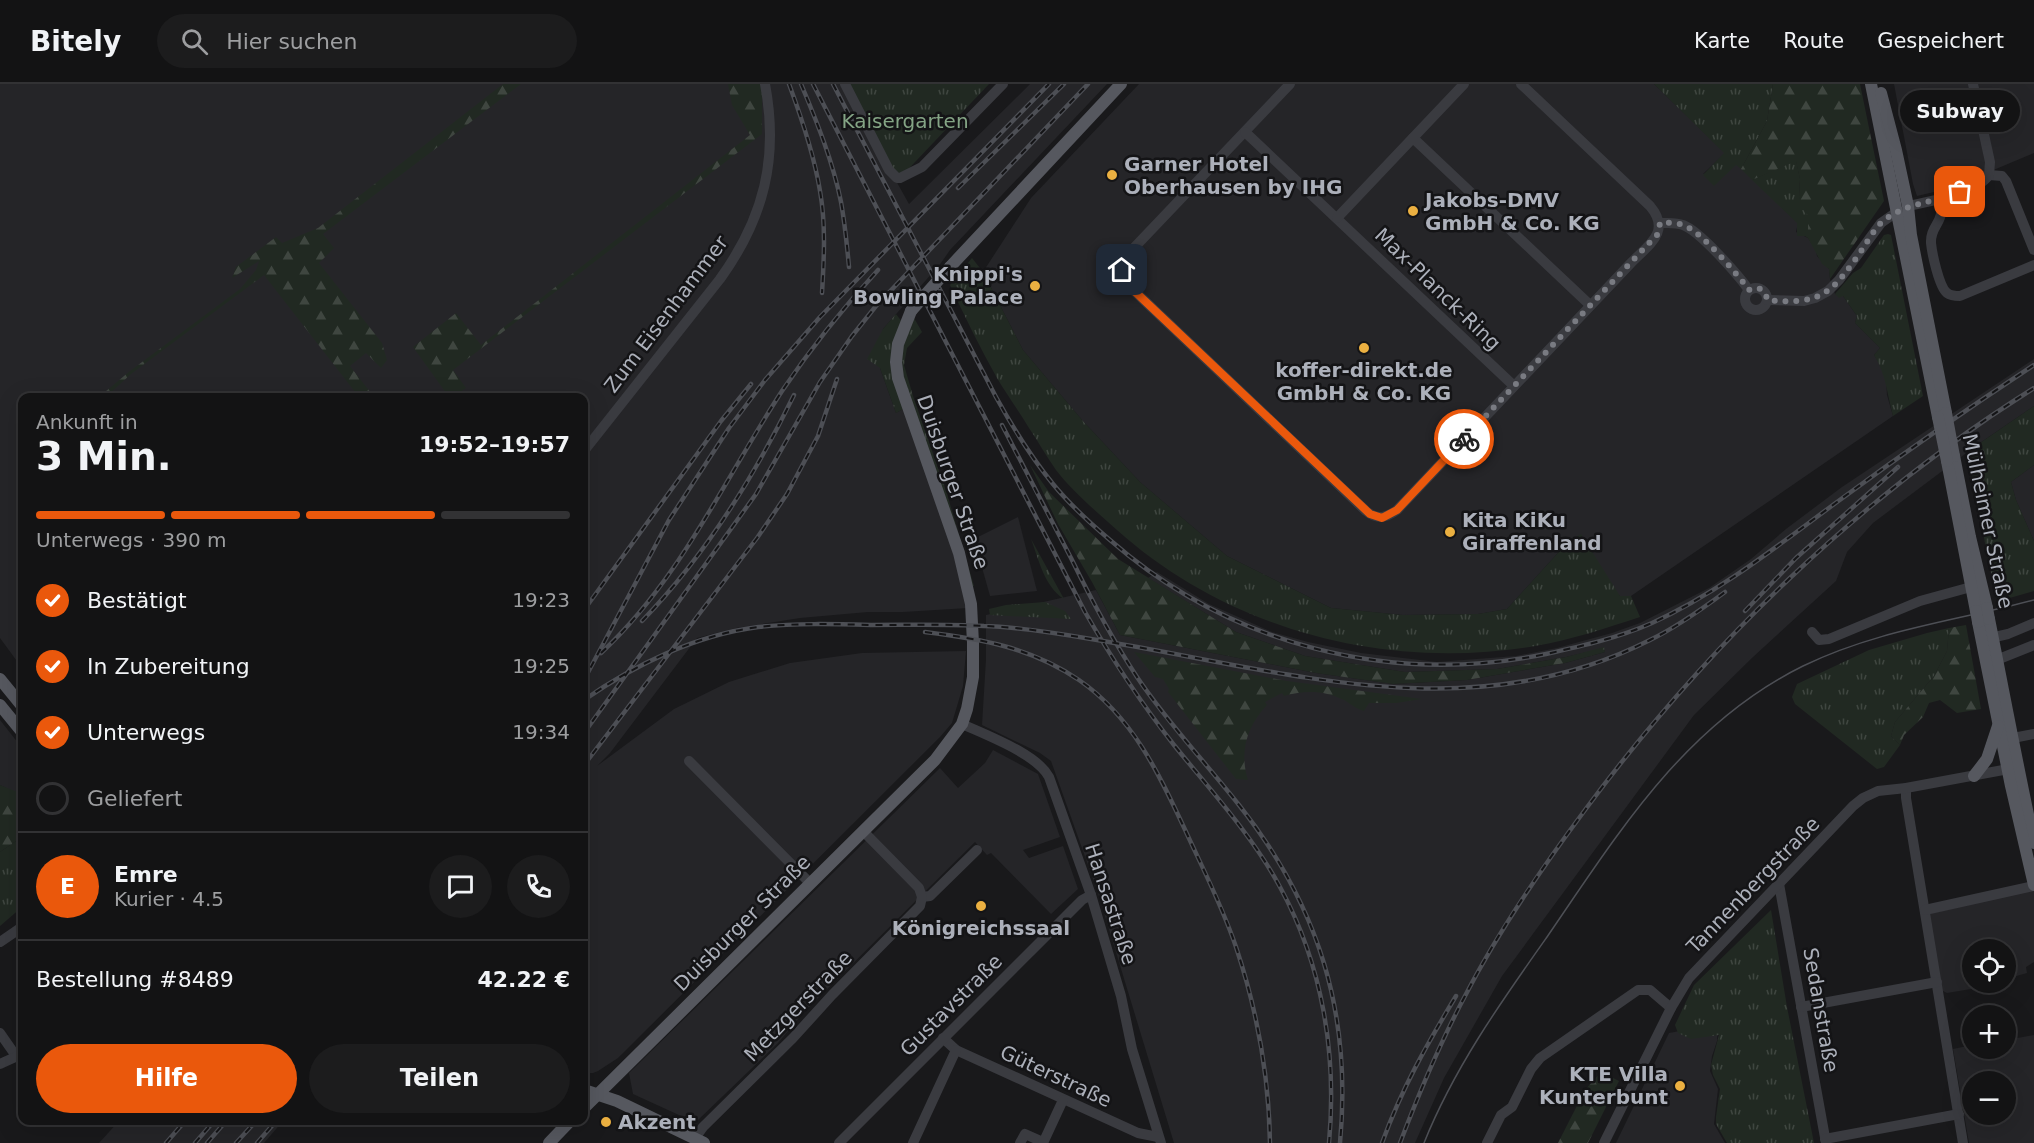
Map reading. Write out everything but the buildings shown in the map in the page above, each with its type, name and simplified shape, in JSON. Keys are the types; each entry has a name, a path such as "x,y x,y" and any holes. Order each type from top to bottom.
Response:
{"main road":[{"name":"Duisburger Straße","path":"588,1104 939,755 962,724 971,695 973,677 971,604 950,525 898,378 896,362 898,344 911,312 950,267 1121,84"},
{"name":"Mülheimer Straße","path":"1871,84 1911,236 1942,415 1970,537 1987,639 2013,738 2012,768 2034,886"},
{"name":"Mülheimer Straße","path":"1880,84 1903,208"},
{"name":"Mülheimer Straße","path":"1951,459 1971,587 1983,615"},
{"name":"Mülheimer Straße","path":"1992,662 1998,725 2034,843"},
{"path":"0,679 18,701"},
{"path":"0,705 18,727"},
{"path":"1974,776 1987,759 1998,725 2013,738"},
{"path":"588,1092 617,1101 700,1140"},
{"path":"551,1141 559,1125"},
{"path":"551,1141 567,1125"}],"street":[{"name":"Zum Eisenhammer","path":"588,446 720,279 737,255 748,233 760,204 769,162 770,117 765,84"},
{"path":"845,84 889,170 900,178 922,167 1003,84"},
{"path":"1290,84 1131,251 1123,264 1122,275 1128,285 1366,511 1382,518 1397,510 1658,234 1660,223 1650,206 1521,84"},
{"path":"1337,218 1464,84"},
{"path":"1767,300 1804,301 1828,291 1839,280 1881,223 1903,208 1951,196 1984,181 1989,175 1990,162 1973,84"},
{"name":"Max-Planck-Ring","path":"1245,132 1514,386"},
{"path":"1413,138 1590,305"},
{"path":"1989,175 2002,176 2006,181 2034,250"},
{"path":"1940,199 1942,215 1933,232 1931,243 1939,280 1947,294 1960,296 2034,265"},
{"path":"1660,223 1678,224 1692,229 1734,270 1749,290"},
{"path":"1749,290 1761,289 1767,300"},
{"path":"1749,290 1745,300 1746,305 1751,309 1761,308 1767,300"},
{"name":"Mülheimer Straße","path":"1812,632 1820,640 1829,639 1920,601 1971,587"},
{"path":"1987,639 2008,634 2034,623"},
{"path":"1992,662 2034,645"},
{"name":"Hansastraße","path":"962,724 1031,758 1045,769 1091,895 1121,996 1132,1048 1160,1140"},
{"path":"2013,738 2034,734"},
{"path":"689,761 810,883"},
{"name":"Tannenbergstraße","path":"1604,1143 1671,1008 1689,978 1863,798 1878,791 2012,768"},
{"path":"1906,788 1963,1143"},
{"path":"863,831 916,885 922,897"},
{"name":"Metzgerstraße","path":"700,1140 704,1127 918,910 922,897 930,896 977,850"},
{"name":"Sedanstraße","path":"1779,884 1825,1141"},
{"path":"1925,910 2034,886"},
{"name":"Gustavstraße","path":"839,1143 1082,900 1091,895"},
{"path":"0,942 18,930"},
{"path":"1801,1006 1937,982"},
{"path":"1487,1143 1501,1115 1512,1107 1531,1068 1540,1058 1640,989 1650,990 1671,1008"},
{"path":"0,1033 18,1054"},
{"name":"Güterstraße","path":"943,1038 956,1050 1063,1100 1138,1133 1160,1140"},
{"path":"913,1143 956,1050"},
{"path":"0,1064 18,1055"},
{"path":"1020,1143 1025,1134 1043,1142 1063,1100"},
{"path":"1825,1141 1959,1114"}],"shaded area":[{"path":"0,84 842,84 909,204 1030,84 1107,84 950,250 883,329 880,368 896,413 905,408 943,509 968,608 868,612 800,618 736,628 697,638 610,753 597,766 674,709 729,682 790,663 862,653 966,651 963,686 952,723 618,1058 598,1071 588,1073 588,393 18,393 18,663 0,638"},
{"path":"1139,84 1654,84 1725,153 1703,174 1737,164 1798,223 1796,232 1808,238 1817,256 1829,269 1835,294 1843,296 1857,316 1855,323 1880,348 1874,355 1886,379 1887,395 1893,416 1631,596 1620,596 1567,543 1507,609 1478,614 1403,615 1331,608 1227,556 1140,482 1082,420 1023,350 983,272 1031,198"},
{"path":"1894,84 2034,84 2034,153 1964,185 1917,196"},
{"path":"2034,359 2034,406 1977,445 1873,523 1847,552 1836,581 1694,715 1502,976 1444,1078 1415,1143 1174,1143 1098,893 1051,761 1040,753 982,725 986,615 1096,590 1120,635 1316,673 1393,684 1467,680 1565,663 1605,652 1604,648 1497,669 1405,672 1305,656 1236,632 1148,578 1157,572 1209,604 1272,632 1361,653 1437,662 1516,656 1557,648 1640,623 1709,588 1751,559 1786,529 1842,487"},
{"path":"2034,465 2034,541 2016,500 2011,482"},
{"path":"1018,517 1037,591 990,596 974,539"},
{"path":"0,720 18,743 18,791 15,792 0,785"},
{"path":"993,750 1038,774 1060,837 1023,850 1029,858 1063,846 1078,889 1051,914 991,853 987,855 975,842 804,1012 778,1043 698,1120 692,1121 633,1094 629,1073 940,768 958,788 985,763"},
{"path":"2034,886 2034,962 2026,967 2027,973 2016,976 2016,939 1962,939 1962,990 1947,993 1937,988 1925,910"},
{"name":"KTE Villa Kunterbunt","path":"1718,1024 1717,1041 1710,1071 1718,1089 1714,1124 1725,1143 1616,1143 1669,1033"},
{"path":"2034,1035 2034,1143 1969,1143 1966,1125 2016,1125 2016,1071 1962,1071 1962,1102 1953,1049 1962,1047 1962,1059 2016,1059 2016,1038"},
{"path":"115,1125 280,1125 264,1143 99,1143"}],"green space":[{"path":"503,84 521,84 323,234 334,248 319,263 382,343 387,360 381,368 366,353 350,366 371,393 356,393 264,275 131,374 110,393 104,393 240,289 256,270 259,261 232,278 236,267 276,237 282,243 318,228"},
{"path":"728,84 770,84 762,91 762,134 453,370 466,388 459,393 446,393 413,347 456,313 481,345 750,135 732,105"},
{"name":"Kaisergarten","path":"842,84 989,84 897,181"},
{"path":"1654,84 1773,84 1767,121 1741,169 1736,165 1714,186 1703,175 1724,153"},
{"path":"1773,84 1860,84 1884,201 1830,279 1829,269 1822,264 1808,238 1808,215 1800,203 1800,180 1796,161 1752,180 1741,169 1767,121"},
{"path":"1796,160 1800,179 1799,198 1808,215 1808,238 1797,236 1797,223 1752,180"},
{"path":"1884,235 1891,235 1923,396 1893,416 1884,377 1874,355 1880,348 1855,323 1857,316 1843,296 1839,298 1835,294 1853,273 1861,268"},
{"path":"972,258 983,272 1023,350 1082,420 1140,482 1227,556 1331,608 1403,615 1478,614 1507,609 1567,543 1581,534 1620,596 1631,596 1640,617 1575,637 1535,646 1479,652 1423,653 1367,647 1313,635 1260,618 1209,594 1161,565 1117,530 1056,470 997,378 950,285"},
{"path":"910,311 922,332 907,348 904,365 947,494 974,586 969,587 905,408 896,413 880,368 867,359 883,329 896,314 902,322"},
{"path":"2034,406 2034,465 2011,482 2016,500 2034,541 2034,591 2006,599 1996,598 1967,452"},
{"path":"1030,465 1049,492 1118,559 1236,632 1305,656 1405,672 1497,669 1566,657 1604,647 1605,652 1565,663 1467,680 1393,684 1316,673 1120,635 1058,524"},
{"path":"1031,539 1064,599 1057,594 1047,580"},
{"path":"1045,602 1065,611 1071,619 990,615 989,609 1006,605"},
{"path":"1966,625 1981,709 1957,713 1940,700 1929,703 1923,717 1904,735 1900,745 1891,736 1895,722 1934,676 1947,651 1949,628"},
{"path":"1949,628 1947,651 1934,676 1895,722 1891,736 1900,745 1884,767 1877,769 1795,704 1792,697 1797,684 1869,650"},
{"path":"1134,652 1287,681 1422,699 1396,703 1369,703 1364,711 1329,694 1307,692 1284,696 1282,693 1265,702 1267,705 1250,731 1244,759 1248,780 1236,779 1168,692 1169,689 1163,679 1155,677"},
{"path":"0,785 18,791 18,840 0,852"},
{"path":"18,840 18,910 0,926 0,852"},
{"path":"1771,910 1787,1007 1814,1143 1727,1143 1716,1124 1720,1089 1711,1065 1719,1035 1691,1039 1678,1033 1675,1025 1694,985"},
{"path":"1601,1072 1619,1081 1588,1143 1558,1143 1585,1090"}],"tram line":[{"path":"1424,1143 1449,1088 1480,1036 1601,859 1658,784 1723,718 1761,690 1803,666 1859,643 2034,600"}],"railway":[{"path":"789,84 807,137 820,191 824,229 822,293"},
{"path":"801,84 824,142 838,187 849,267"},
{"path":"813,84 1085,612 1116,664 1150,713 1257,849 1295,917 1317,980 1324,1012 1331,1077 1329,1143"},
{"path":"833,84 996,397 1030,453 1060,492 1103,534 1157,576 1207,607 1260,631 1314,648 1371,660 1429,664 1487,663 1559,651 1600,641 1652,623 1725,583 1861,484 2034,365"},
{"path":"588,672 669,520 729,428 765,380 820,317 1049,84"},
{"path":"958,188 1064,84"},
{"path":"588,727 756,494 820,382 852,336 876,306 1088,84"},
{"path":"601,653 629,624 678,561 782,391 828,329 878,270"},
{"path":"588,760 757,538 787,494 818,436 837,379"},
{"path":"588,604 721,421 751,384"},
{"path":"1400,1143 1447,1032 1492,947 1552,855 1632,749 1682,690 1790,578 1908,477 1970,431 2034,388"},
{"path":"642,621 687,570 727,514 779,426 794,395"},
{"path":"1002,425 1094,604 1128,663 1161,710 1267,843 1290,882 1309,922 1324,963 1341,1050 1340,1143"},
{"path":"1745,611 1796,558 1898,467"},
{"path":"588,697 624,675 689,644 735,631 800,624 956,625 1011,628 1162,651 1303,677 1373,686 1443,688 1512,683 1581,668 1650,640 1680,624 1725,592"},
{"path":"925,632 1005,646 1061,669 1098,695 1115,712 1144,750 1177,812 1236,947 1256,1019 1267,1093 1270,1143"},
{"path":"1382,1143 1415,1068 1456,996"},
{"path":"166,1143 182,1125"},
{"path":"195,1143 211,1125"},
{"path":"207,1143 223,1125"},
{"path":"236,1143 252,1125"},
{"path":"257,1143 273,1125"}],"way so far":[{"path":"1464,439 1658,234 1660,223 1684,225 1692,229 1734,270 1749,290 1761,289 1767,300 1798,302 1820,296 1836,285 1881,223 1898,211 1908,206 1960,192"}],"place":[{"name":"Garner Hotel Oberhausen by IHG","path":"1112,175"},
{"name":"Subway","path":"1960,192"},
{"name":"Jakobs-DMV GmbH & Co. KG","path":"1413,211"},
{"name":"Knippi's Bowling Palace","path":"1035,286"},
{"name":"koffer-direkt.de GmbH & Co. KG","path":"1364,348"},
{"name":"Kita KiKu Giraffenland","path":"1450,532"},
{"name":"Königreichssaal","path":"981,906"},
{"name":"KTE Villa Kunterbunt","path":"1680,1086"},
{"name":"Akzent","path":"606,1122"}],"route":[{"path":"1122,270 1128,285 1370,514 1382,518 1397,510 1464,439"}]}
